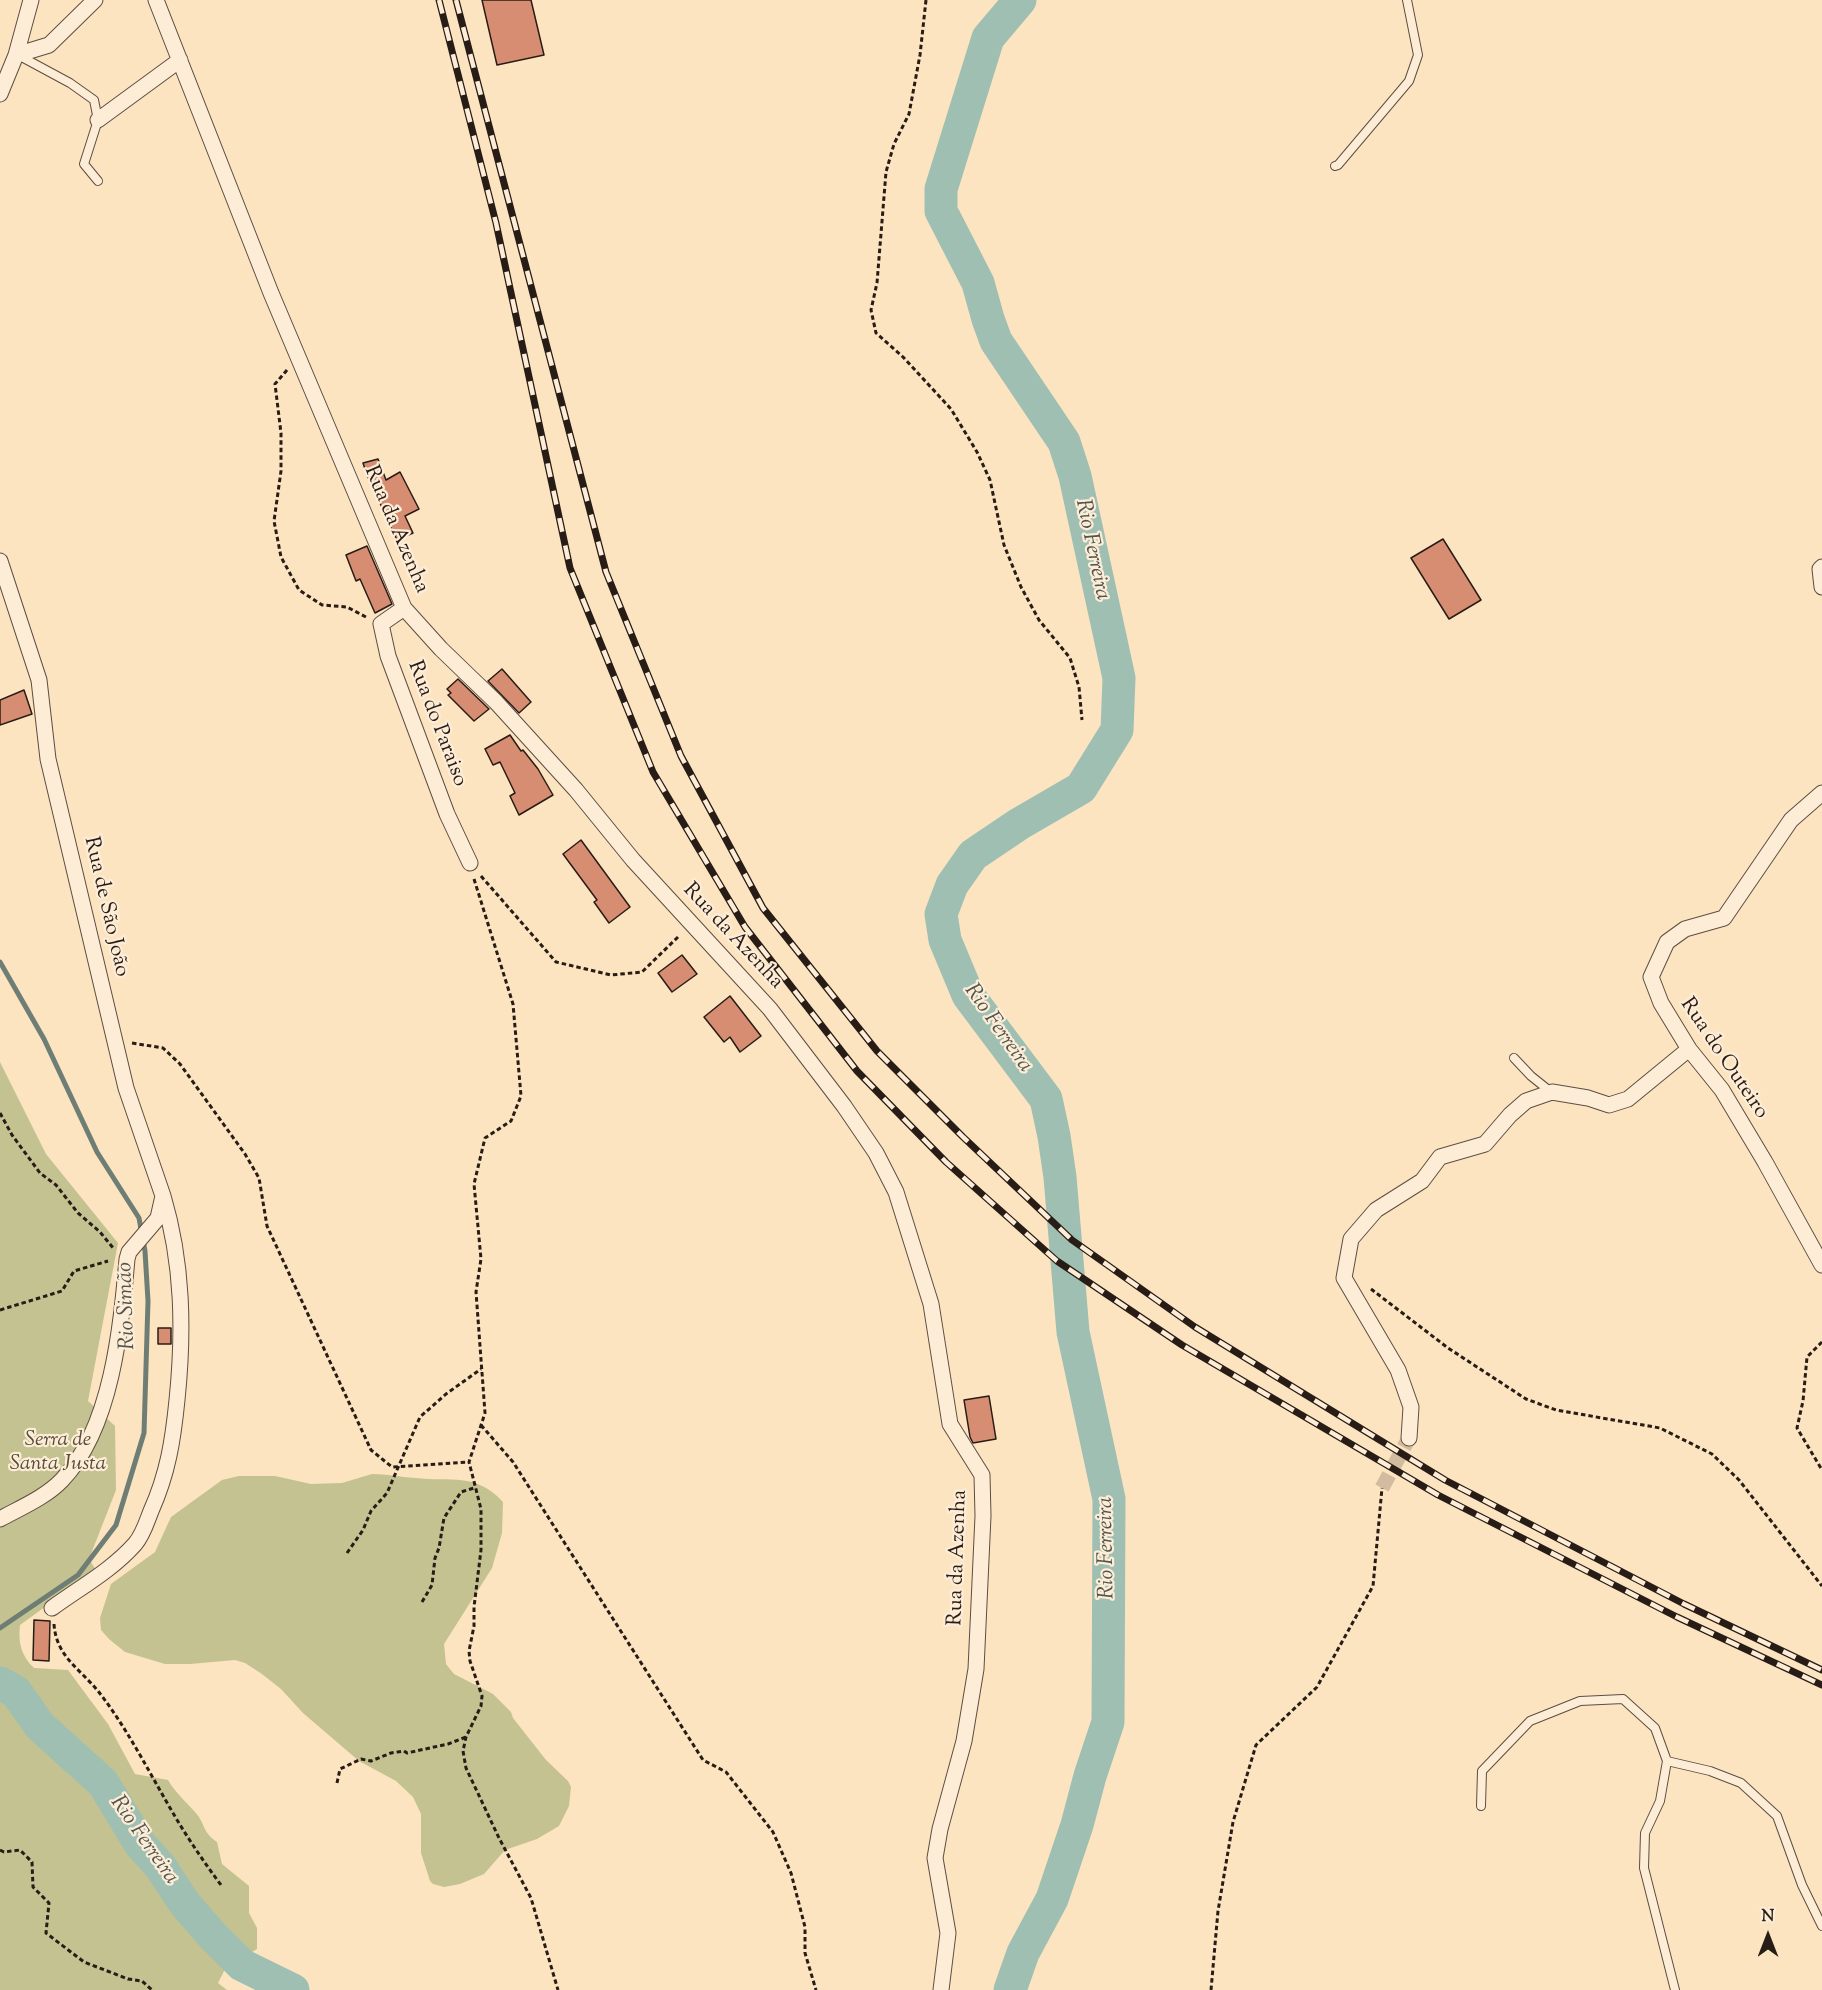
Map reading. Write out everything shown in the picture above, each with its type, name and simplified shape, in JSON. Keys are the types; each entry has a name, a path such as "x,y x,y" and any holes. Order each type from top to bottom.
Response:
{"street":[{"path":"0,94 16,55 31,0"},
{"path":"16,55 49,45 94,0"},
{"name":"Rua da Azenha","path":"156,0 298,357 404,608 441,649 496,702 576,790 633,860 691,925 770,1009 844,1106 876,1153 896,1192 931,1304 950,1424 982,1475 983,1516 976,1669 964,1741 940,1829 935,1858 948,1933 942,1990"},
{"path":"98,120 180,60"},
{"name":"Rua de São João","path":"0,561 39,680 48,759 126,1088 173,1229 180,1277 182,1326 172,1449 166,1472 137,1542 106,1571 52,1608"},
{"path":"1821,568 1822,587"},
{"path":"381,624 404,608"},
{"name":"Rua do Paraiso","path":"381,624 388,656 447,814 470,863"},
{"name":"Rua do Outeiro","path":"1822,793 1791,820 1724,918 1685,929 1667,942 1651,976 1661,1003 1689,1049 1722,1090 1822,1265"},
{"path":"1409,1438 1411,1407 1398,1370 1344,1278 1351,1239 1376,1210 1422,1181 1440,1157 1485,1144 1510,1115 1526,1101 1552,1092 1588,1098 1609,1105 1628,1099 1689,1049"},
{"path":"0,1519 46,1493 61,1481 73,1467 95,1430 118,1340 128,1256 158,1218 163,1196"}],"lane":[{"path":"1335,166 1409,81 1418,55 1407,0"},
{"path":"16,55 70,83 94,100 98,120 84,164 98,181"},
{"path":"1514,1058 1531,1076 1552,1092"},
{"path":"1481,1806 1482,1771 1530,1721 1581,1701 1623,1699 1655,1728 1667,1761 1660,1801 1645,1833 1644,1868 1675,1990"},
{"path":"1667,1761 1710,1771 1741,1783 1777,1816 1802,1885 1822,1926"}],"path":[{"path":"926,0 920,55 909,114 894,144 886,172 877,283 871,310 876,333 903,357 951,409 977,452 990,480 1004,545 1021,587 1039,620 1070,658 1079,687 1082,720"},
{"path":"298,357 275,384 281,433 281,471 274,521 281,557 299,590 322,605 348,607 381,624"},
{"path":"470,863 556,962 611,975 642,972 691,925"},
{"path":"470,863 513,1004 520,1096 511,1121 485,1138 474,1184 481,1259 476,1292 485,1413 469,1462 481,1509 481,1550 474,1598 474,1626 469,1651 470,1661 482,1696 481,1706 466,1737 464,1751 466,1768 531,1898 558,1990"},
{"path":"131,1043 163,1047 180,1064 245,1154 259,1178 267,1226 371,1450 392,1467 469,1462"},
{"path":"0,1113 12,1135 40,1173 56,1185 78,1213 100,1232 119,1256 128,1256"},
{"path":"0,1310 62,1291 74,1271 108,1261"},
{"path":"1346,1270 1448,1348 1526,1398 1556,1410 1660,1428 1712,1454 1739,1480 1822,1586"},
{"path":"1822,1342 1807,1357 1797,1428 1822,1470"},
{"path":"347,1553 363,1530 371,1511 387,1493 420,1417 446,1394 482,1369"},
{"path":"481,1425 513,1462 703,1760 726,1772 773,1832 794,1884 805,1927 805,1953 816,1990"},
{"path":"422,1602 432,1585 435,1558 440,1548 444,1518 461,1492 474,1488"},
{"path":"1211,1990 1218,1911 1233,1822 1256,1745 1317,1687 1373,1586 1382,1488"},
{"path":"52,1608 55,1639 59,1649 98,1692 144,1762 187,1835 221,1885"},
{"path":"337,1783 340,1769 353,1761 361,1759 371,1761 391,1753 423,1750 466,1737"},
{"path":"0,1850 4,1852 20,1850 32,1862 33,1887 49,1903 46,1933 84,1962 142,1981 152,1990"}],"green space":[{"name":"Serra de Santa Justa","path":"0,1062 46,1154 118,1243 88,1401 115,1426 116,1490 89,1559 96,1570 20,1625 21,1648 26,1659 34,1668 68,1670 108,1724 135,1774 168,1780 198,1816 208,1834 217,1842 222,1864 249,1886 249,1913 257,1928 257,1949 225,1969 218,1983 227,1990 0,1990"},
{"path":"372,1474 473,1482 483,1486 503,1502 502,1533 492,1568 444,1644 446,1664 454,1674 493,1694 511,1712 513,1718 546,1760 568,1781 571,1787 569,1806 559,1826 537,1839 505,1850 484,1874 460,1884 444,1887 430,1881 421,1853 421,1814 413,1797 396,1781 359,1761 262,1674 245,1663 235,1660 165,1664 125,1652 101,1630 100,1618 111,1584 155,1552 171,1517 222,1480 239,1476 275,1476 311,1484 342,1483"}],"building":[{"path":"482,0 531,0 544,55 497,65"},
{"path":"378,459 386,480 400,472 419,509 405,516 413,533 397,540 363,463"},
{"path":"1443,539 1481,600 1449,619 1411,558"},
{"path":"367,546 392,604 375,613 360,579 356,581 346,555"},
{"path":"502,669 531,702 519,713 488,681"},
{"path":"458,679 489,709 474,721 448,695 451,693 447,689"},
{"path":"24,690 32,714 0,725 0,700"},
{"path":"510,735 538,769 553,795 519,815 510,796 515,793 500,762 493,765 485,749"},
{"path":"581,840 630,907 609,923 594,902 597,900 563,854"},
{"path":"682,955 697,974 672,992 658,973"},
{"path":"730,996 761,1036 740,1052 730,1037 724,1042 704,1017"},
{"path":"158,1328 171,1328 171,1344 158,1344"},
{"path":"989,1396 996,1439 973,1443 964,1400"},
{"path":"34,1620 50,1621 49,1661 33,1660"}],"waterway":[{"name":"Rio Ferreira","path":"1010,1990 1023,1953 1052,1899 1108,1722 1109,1499 1073,1332 1060,1177 1046,1099 968,995 945,940 941,914 952,885 973,855 1019,824 1081,788 1117,730 1119,678 1075,476 1064,442 996,341 978,283 941,211 941,189 988,38 1020,0"},
{"name":"Rio Simão","path":"0,962 44,1039 97,1152 139,1218 145,1251 148,1301 144,1433 116,1525 78,1575 0,1628"},
{"name":"Rio Ferreira","path":"0,1683 16,1692 40,1726 103,1783 140,1844 160,1866 185,1904 212,1935 242,1965 293,1990"}],"tunnel":[{"path":"1382,1488 1409,1438"}],"railway":[{"path":"439,0 496,223 570,568 653,772 745,927 857,1071 946,1162 1057,1261 1182,1345 1438,1495 1677,1617 1822,1685"},
{"path":"456,0 606,572 681,756 763,908 877,1051 963,1137 1072,1240 1195,1327 1445,1480 1684,1604 1822,1670"}]}
